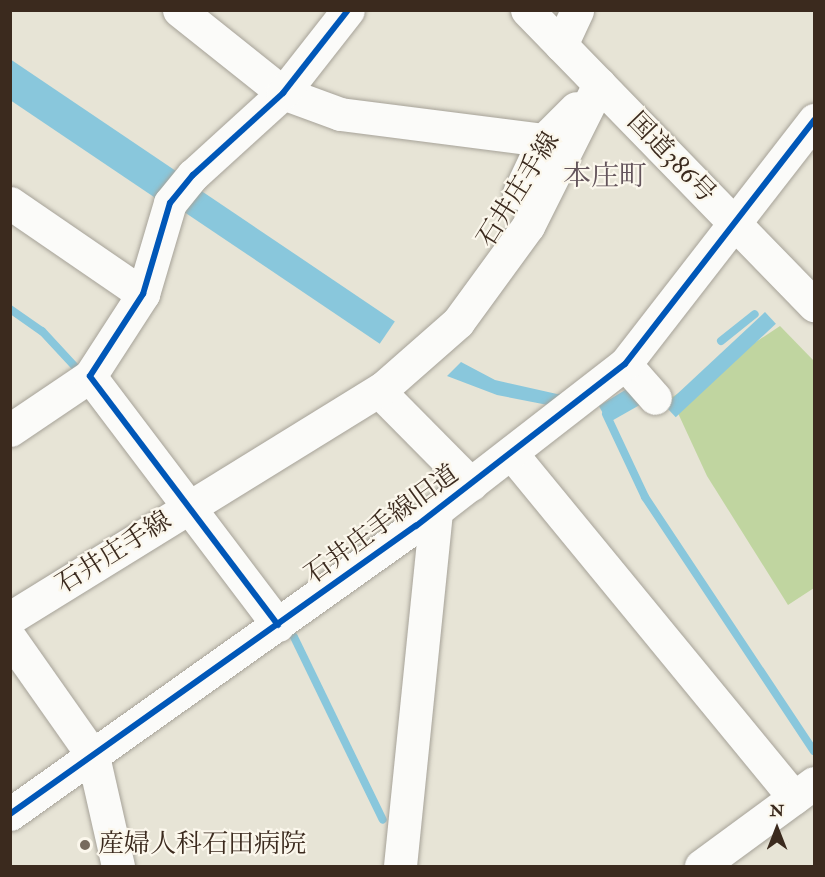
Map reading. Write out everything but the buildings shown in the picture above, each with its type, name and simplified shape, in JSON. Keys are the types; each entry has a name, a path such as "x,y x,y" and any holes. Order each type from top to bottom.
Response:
{"main road":[{"path":"179,10 283,93 340,114 544,140"},
{"path":"10,430 90,376 143,294 170,203 193,175 283,93 348,10"},
{"name":"国道386号","path":"527,10 814,305"},
{"path":"561,45 577,10"},
{"name":"石井庄手線","path":"10,618 370,374 408,339 509,215 544,140 599,84"},
{"name":"石井庄手線","path":"10,596 183,502 379,391 458,321 528,226 599,84"},
{"name":"石井庄手線旧道","path":"10,814 436,511 566,410 630,381 735,224 814,120"},
{"path":"10,203 143,294"},
{"path":"90,376 278,625"},
{"path":"379,391 471,484"},
{"path":"511,453 804,790 701,867"},
{"path":"400,867 436,511"},
{"path":"16,658 93,756 118,867"}],"green space":[{"path":"780,326 814,361 814,588 788,605 707,476 671,398"}],"water":[{"path":"10,59 184,176 165,205 10,100"},
{"path":"200,190 395,321 380,344 185,212"},
{"path":"765,312 776,324 676,417 665,405"},
{"path":"461,362 495,380 557,394 578,392 558,407 497,395 447,376"},
{"path":"630,387 645,402 608,423 599,406"}],"waterway":[{"path":"10,309 42,331 79,371"},
{"path":"721,341 755,314"},
{"path":"606,414 645,497 814,751"},
{"path":"294,637 383,820"}],"cycle path":[{"path":"278,625 90,376 143,294 170,203 193,175 283,93 348,10"},
{"path":"10,814 416,526 625,364 814,120"}],"place":[{"name":"産婦人科石田病院","path":"85,845"}],"district":[{"name":"本庄町","path":"605,177"}]}
